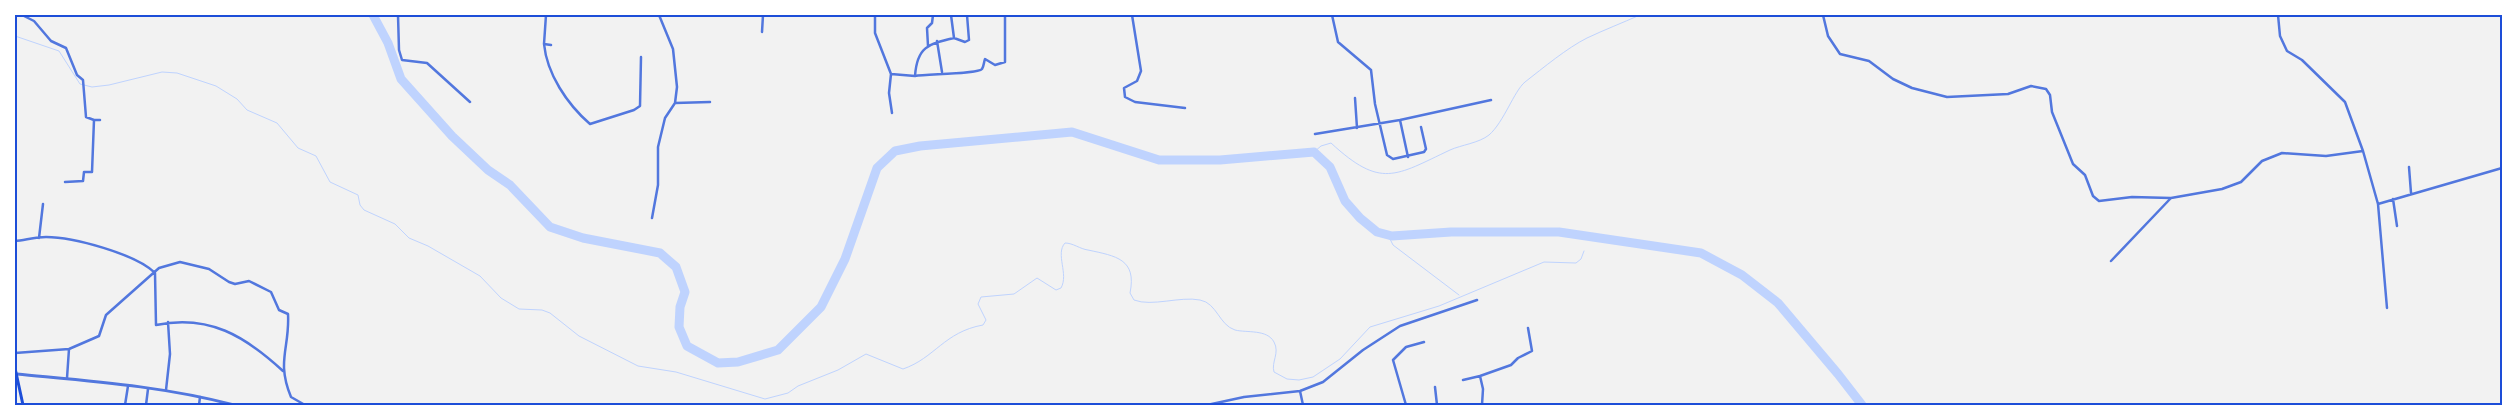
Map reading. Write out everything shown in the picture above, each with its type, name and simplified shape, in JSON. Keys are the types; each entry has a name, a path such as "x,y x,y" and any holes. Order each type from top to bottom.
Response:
{"main road":[{"path":"15,368 23,405"}],"street":[{"path":"22,15 34,21 51,41 66,48 77,75 83,80 86,117 100,120"},
{"path":"398,15 399,50 402,60 427,64 470,102"},
{"path":"546,15 545,59 552,77 590,124 634,110 640,106 641,57"},
{"path":"652,218 658,185 659,140 665,118 675,103 675,60 670,41 659,15"},
{"path":"762,32 763,15"},
{"path":"875,15 875,33 891,74 889,93 892,113"},
{"path":"928,46 927,28 932,23 933,15"},
{"path":"951,15 954,38"},
{"path":"915,76 916,62 922,50 937,42 954,38 965,42 969,40 967,15"},
{"path":"891,74 915,76 942,72 976,72 983,67 985,59 995,64 1005,62 1005,15"},
{"path":"1132,15 1141,71 1137,81 1124,88 1125,98 1135,102 1185,108"},
{"path":"1332,15 1338,42 1371,70 1379,125 1387,155 1393,159 1408,157 1417,155 1426,149 1421,128"},
{"path":"1823,15 1828,36 1840,54 1869,61 1893,79 1912,88 1947,97 2008,94 2031,86 2046,89 2050,95 2052,112 2073,164 2085,175 2095,199 2099,201 2132,197 2171,198 2241,182 2262,161 2277,154 2326,156 2363,151"},
{"path":"2278,15 2278,26 2289,53 2307,64 2345,102 2363,151 2378,204 2387,308"},
{"path":"937,42 942,72"},
{"path":"544,44 551,45"},
{"path":"1355,98 1357,128"},
{"path":"1315,134 1379,125 1491,100"},
{"path":"675,103 710,102"},
{"path":"64,182 83,182 84,172 92,172 94,120"},
{"path":"1400,120 1408,157"},
{"path":"2409,167 2411,193"},
{"path":"2378,204 2502,168"},
{"path":"2111,261 2171,198"},
{"path":"2393,199 2397,226"},
{"path":"39,238 43,204"},
{"path":"15,241 48,237 97,246 146,265 155,273 156,325 168,322 186,322 216,326 244,340 283,371"},
{"path":"15,353 69,349 99,336 106,316 160,268 180,262 209,269 235,284 248,281 269,289 279,310 288,314 283,371 291,397 305,405"},
{"path":"1207,405 1244,397 1300,391 1327,380 1363,350 1400,326 1477,300"},
{"path":"166,392 170,354 168,322"},
{"path":"1463,380 1511,365 1518,358 1532,351 1528,328"},
{"path":"1406,405 1393,360 1406,347 1424,342"},
{"path":"67,378 69,349"},
{"path":"16,374 128,386 200,397 234,405"},
{"path":"1480,376 1483,389 1482,405"},
{"path":"126,405 128,386"},
{"path":"1434,387 1437,405"},
{"path":"146,405 148,389"},
{"path":"1300,391 1303,405"},
{"path":"199,405 200,397"}],"waterway":[{"path":"373,15 388,43 401,79 452,136 488,170 510,185 550,227 583,238 660,253 676,267 685,292 680,307 679,327 687,346 718,363 738,362 778,350 821,307 845,259 877,168 895,151 920,146 1072,132 1159,160 1220,160 1314,152 1330,167 1345,201 1360,218 1377,232 1392,236 1451,232 1559,232 1701,253 1742,275 1778,303 1862,405"},
{"path":"1314,152 1321,146 1331,143 1348,158 1363,167 1389,174 1415,166 1450,150 1480,140 1489,135 1494,129 1521,86 1539,71 1579,42 1640,15"},
{"path":"15,36 59,51 80,84 92,87 109,85 162,72 177,73 216,86 237,99 247,110 277,123 298,148 316,156 330,182 358,195 360,205 364,210 395,224 409,238 428,246 480,276 501,298 519,309 542,310 550,313 579,336 638,366 676,372 765,399 788,393 798,386 838,370 866,354 903,369 924,358 959,333 983,325 986,320 978,304 981,297 1014,294 1037,278 1056,290 1061,288 1064,277 1061,253 1065,243 1107,254 1122,261 1130,273 1130,293 1134,300 1141,302 1184,299 1200,300 1210,305 1225,324 1235,330 1267,335 1276,346 1274,372 1287,379 1299,380 1313,377 1340,359 1370,327 1439,306 1544,262 1576,263 1581,259 1584,251"},
{"path":"1388,235 1393,245 1459,295"}]}
